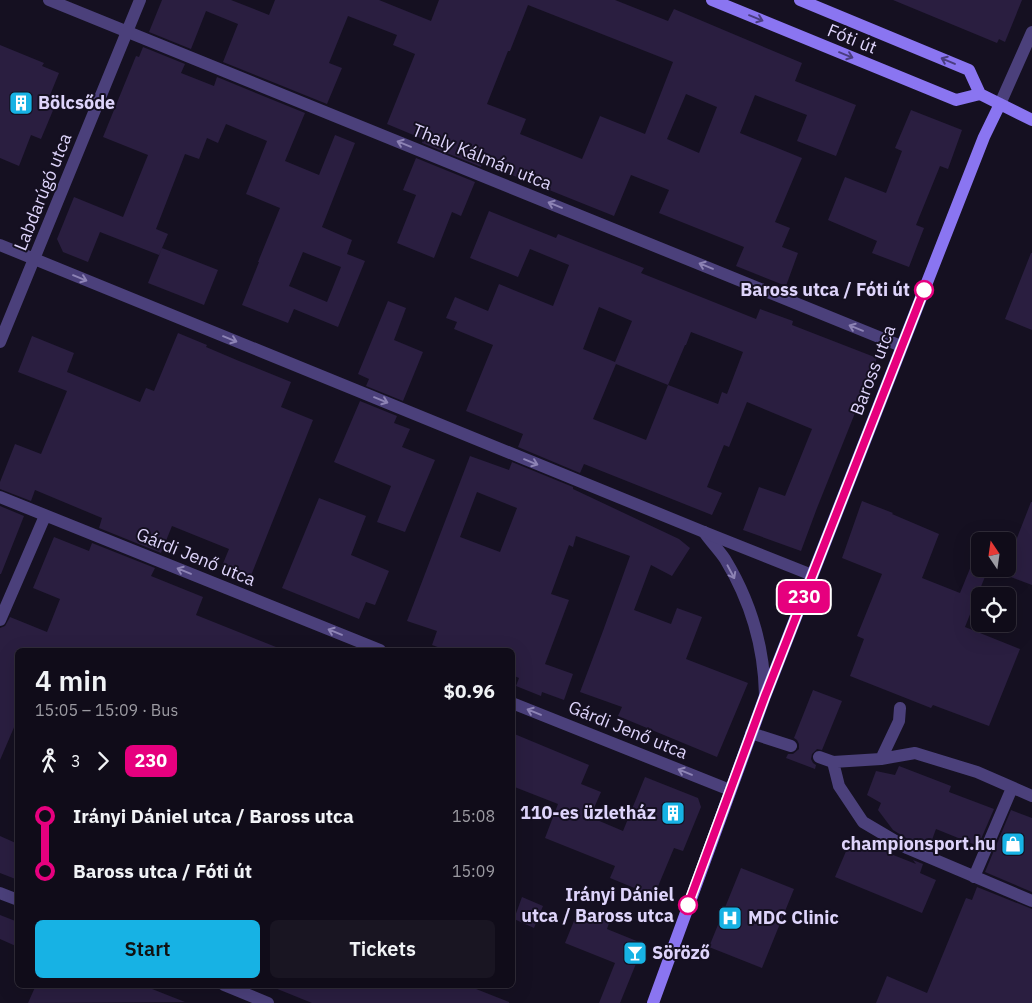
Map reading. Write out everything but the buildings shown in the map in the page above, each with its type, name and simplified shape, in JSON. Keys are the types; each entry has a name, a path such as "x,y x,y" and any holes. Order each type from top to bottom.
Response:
{"street":[{"name":"Thaly Kálmán utca","path":"49,0 902,346"},
{"name":"Labdarúgó utca","path":"0,342 140,0"},
{"name":"Fóti út","path":"712,0 956,100 980,94 969,70 800,0"},
{"name":"Baross utca","path":"655,1002 730,790 812,574 984,137 1032,32"},
{"path":"980,94 1032,120"},
{"path":"0,245 704,532 812,574"},
{"name":"Gárdi Jenő utca","path":"0,496 45,516 375,648"},
{"path":"0,620 45,516"},
{"path":"704,532 724,559 740,589 750,614 765,674 765,696"},
{"name":"Gárdi Jenő utca","path":"515,704 730,790"},
{"path":"881,759 899,720 900,708"},
{"path":"752,733 791,746"},
{"path":"819,757 833,762 881,759 915,753 977,772 1032,796"},
{"path":"833,762 839,786 863,822 907,848 1032,901"},
{"path":"974,876 1012,788"},
{"path":"0,893 15,899"},
{"path":"231,988 268,1003"}],"bus line":[{"name":"230","path":"688,905 765,696 924,290"}],"place":[{"name":"Bölcsőde","path":"21,103"},
{"name":"Baross utca / Fóti út","path":"924,290"},
{"name":"110-es üzletház","path":"673,813"},
{"name":"championsport.hu","path":"1013,844"},
{"name":"Irányi Dániel utca / Baross utca","path":"688,905"},
{"name":"MDC Clinic","path":"730,918"},
{"name":"Söröző","path":"635,953"}]}
